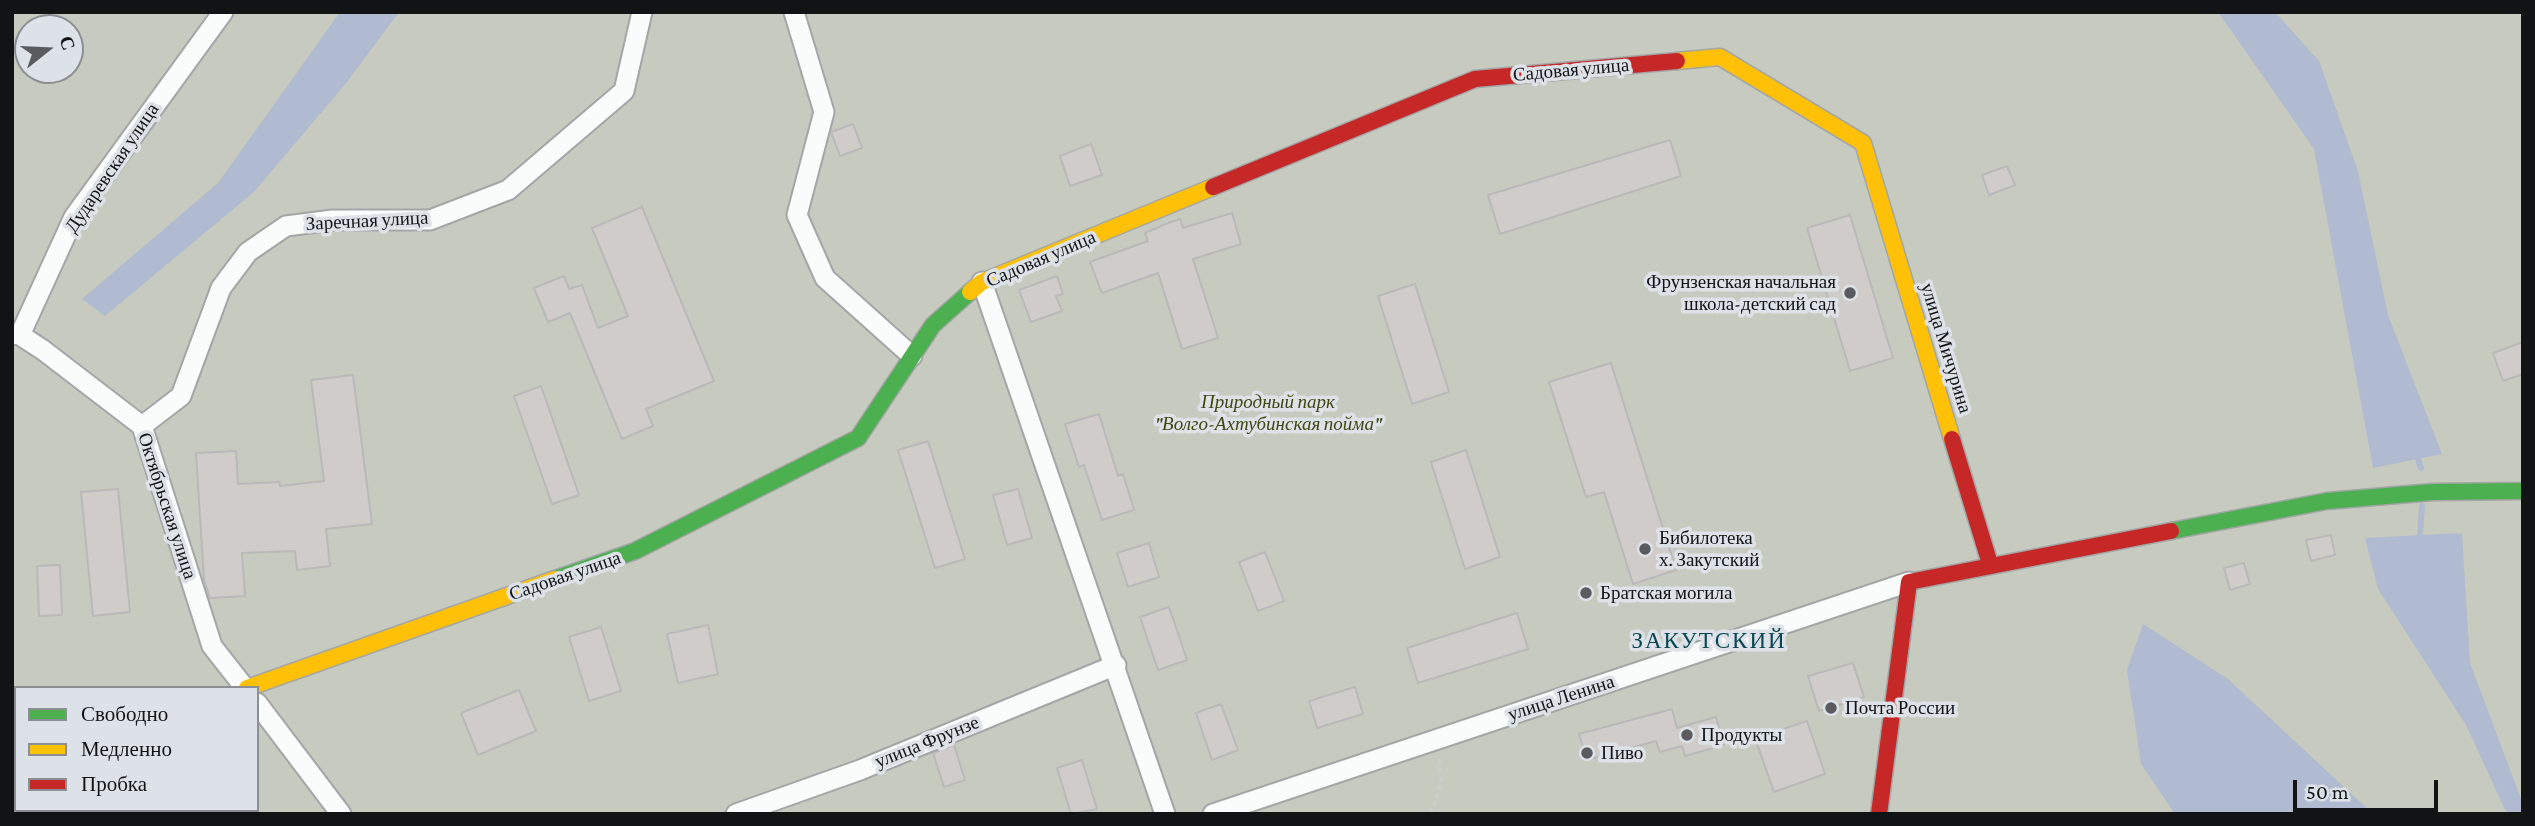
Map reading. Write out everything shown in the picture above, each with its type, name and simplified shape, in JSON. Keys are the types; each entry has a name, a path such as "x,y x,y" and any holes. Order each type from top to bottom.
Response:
{"street":[{"name":"Дударевская улица","path":"16,334 74,217 223,12"},
{"name":"Заречная улица","path":"142,426 181,396 221,288 248,252 286,226 333,220 430,220 508,190 624,90 642,12"},
{"path":"794,12 824,112 797,215 825,278 912,356"},
{"name":"Садовая улица","path":"252,686 635,551 858,438 933,325 982,282 1475,79 1720,57 1863,143"},
{"name":"улица Мичурина","path":"1863,143 1990,565"},
{"path":"982,282 1166,814"},
{"name":"Октябрьская улица","path":"16,334 43,350 142,426 212,646 244,686"},
{"path":"1879,814 1909,582 2327,501 2432,492 2523,491"},
{"name":"улица Ленина","path":"1213,814 1909,582"},
{"name":"улица Фрунзе","path":"736,814 860,770 1116,665"},
{"path":"259,706 341,814"}],"path":[{"path":"1431,814 1441,783 1437,739"}],"green space":[{"name":"Природный парк \"Волго-Ахтубинская пойма\"","path":"12,12 2523,12 2523,814 12,814"}],"water":[{"path":"340,12 399,12 347,82 254,192 105,316 82,299 218,183"},
{"path":"2218,12 2275,12 2319,61 2358,171 2388,315 2442,454 2373,468 2314,149"},
{"path":"2462,533 2470,663 2523,804 2523,814 2507,814 2466,725 2378,589 2365,538"},
{"path":"2143,624 2228,679 2373,814 2175,814 2141,764 2127,670"}],"building":[{"path":"853,124 862,148 840,156 831,132"},
{"path":"1670,140 1681,176 1500,234 1488,195"},
{"path":"1091,144 1102,175 1070,186 1060,156"},
{"path":"2007,166 2015,185 1989,195 1982,175"},
{"path":"642,207 714,381 646,409 653,426 622,439 570,313 548,322 534,288 564,276 569,289 582,285 598,328 628,316 592,228"},
{"path":"1232,213 1241,244 1193,259 1218,338 1182,349 1158,273 1102,293 1090,262 1148,241 1145,233 1168,223 1180,219 1183,228"},
{"name":"Фрунзенская начальная школа-детский сад","path":"1850,215 1893,358 1850,371 1807,228"},
{"path":"1057,276 1063,294 1056,296 1062,311 1031,322 1019,290"},
{"path":"1415,284 1449,392 1412,404 1378,296"},
{"path":"2523,342 2523,374 2503,381 2493,353"},
{"path":"1611,363 1676,570 1633,584 1604,492 1586,497 1549,382"},
{"path":"353,375 372,524 326,529 330,566 297,570 295,551 242,553 245,596 210,598 204,580 196,453 236,451 238,484 279,482 280,486 324,481 311,380"},
{"path":"541,386 579,495 552,504 514,396"},
{"path":"1099,414 1118,476 1123,474 1134,510 1102,520 1084,465 1079,467 1065,424"},
{"path":"928,441 965,559 935,568 898,450"},
{"path":"1466,450 1500,557 1465,569 1431,462"},
{"path":"118,489 130,612 93,616 81,492"},
{"path":"1018,489 1032,538 1007,545 993,495"},
{"path":"2331,535 2335,555 2311,561 2306,540"},
{"path":"1149,543 1159,577 1128,587 1117,553"},
{"path":"1265,552 1284,601 1258,611 1239,562"},
{"path":"2244,563 2250,584 2230,590 2224,568"},
{"path":"60,565 62,615 39,616 37,566"},
{"path":"1169,607 1187,660 1158,670 1140,617"},
{"path":"1517,613 1528,649 1418,683 1407,648"},
{"path":"708,625 718,674 678,683 667,634"},
{"path":"601,627 621,691 589,701 569,637"},
{"path":"1853,663 1864,697 1819,711 1808,676"},
{"path":"1355,687 1363,714 1317,728 1309,701"},
{"path":"519,690 536,731 478,755 461,713"},
{"path":"1221,704 1238,750 1212,760 1196,713"},
{"path":"1672,709 1677,728 1716,717 1724,745 1685,756 1682,746 1660,752 1656,741 1587,760 1579,734"},
{"path":"1807,721 1825,774 1774,792 1755,738"},
{"path":"954,745 965,780 944,787 933,753"},
{"path":"1082,760 1097,809 1071,814 1057,768"}],"waterway":[{"path":"2418,459 2421,468"},
{"path":"2420,535 2422,506"}],"traffic: fast":[{"path":"555,579 635,551 858,438 933,325 970,292"},
{"path":"2171,531 2327,501 2433,492 2523,491"}],"traffic: slow":[{"path":"1677,61 1720,57 1863,143 1952,439"},
{"path":"970,292 982,282 1213,187"},
{"path":"253,686 555,579"}],"traffic: jam":[{"path":"1213,187 1475,79 1677,61"},
{"path":"1952,439 1990,564"},
{"path":"1879,814 1909,582 2171,531"}],"place":[{"name":"Фрунзенская начальная школа-детский сад","path":"1850,293"},
{"name":"Бибилотека х. Закутский","path":"1645,549"},
{"name":"Братская могила","path":"1586,593"},
{"name":"Почта России","path":"1831,708"},
{"name":"Продукты","path":"1687,735"},
{"name":"Пиво","path":"1587,753"}],"district":[{"name":"ЗАКУТСКИЙ","path":"1709,641"}]}
